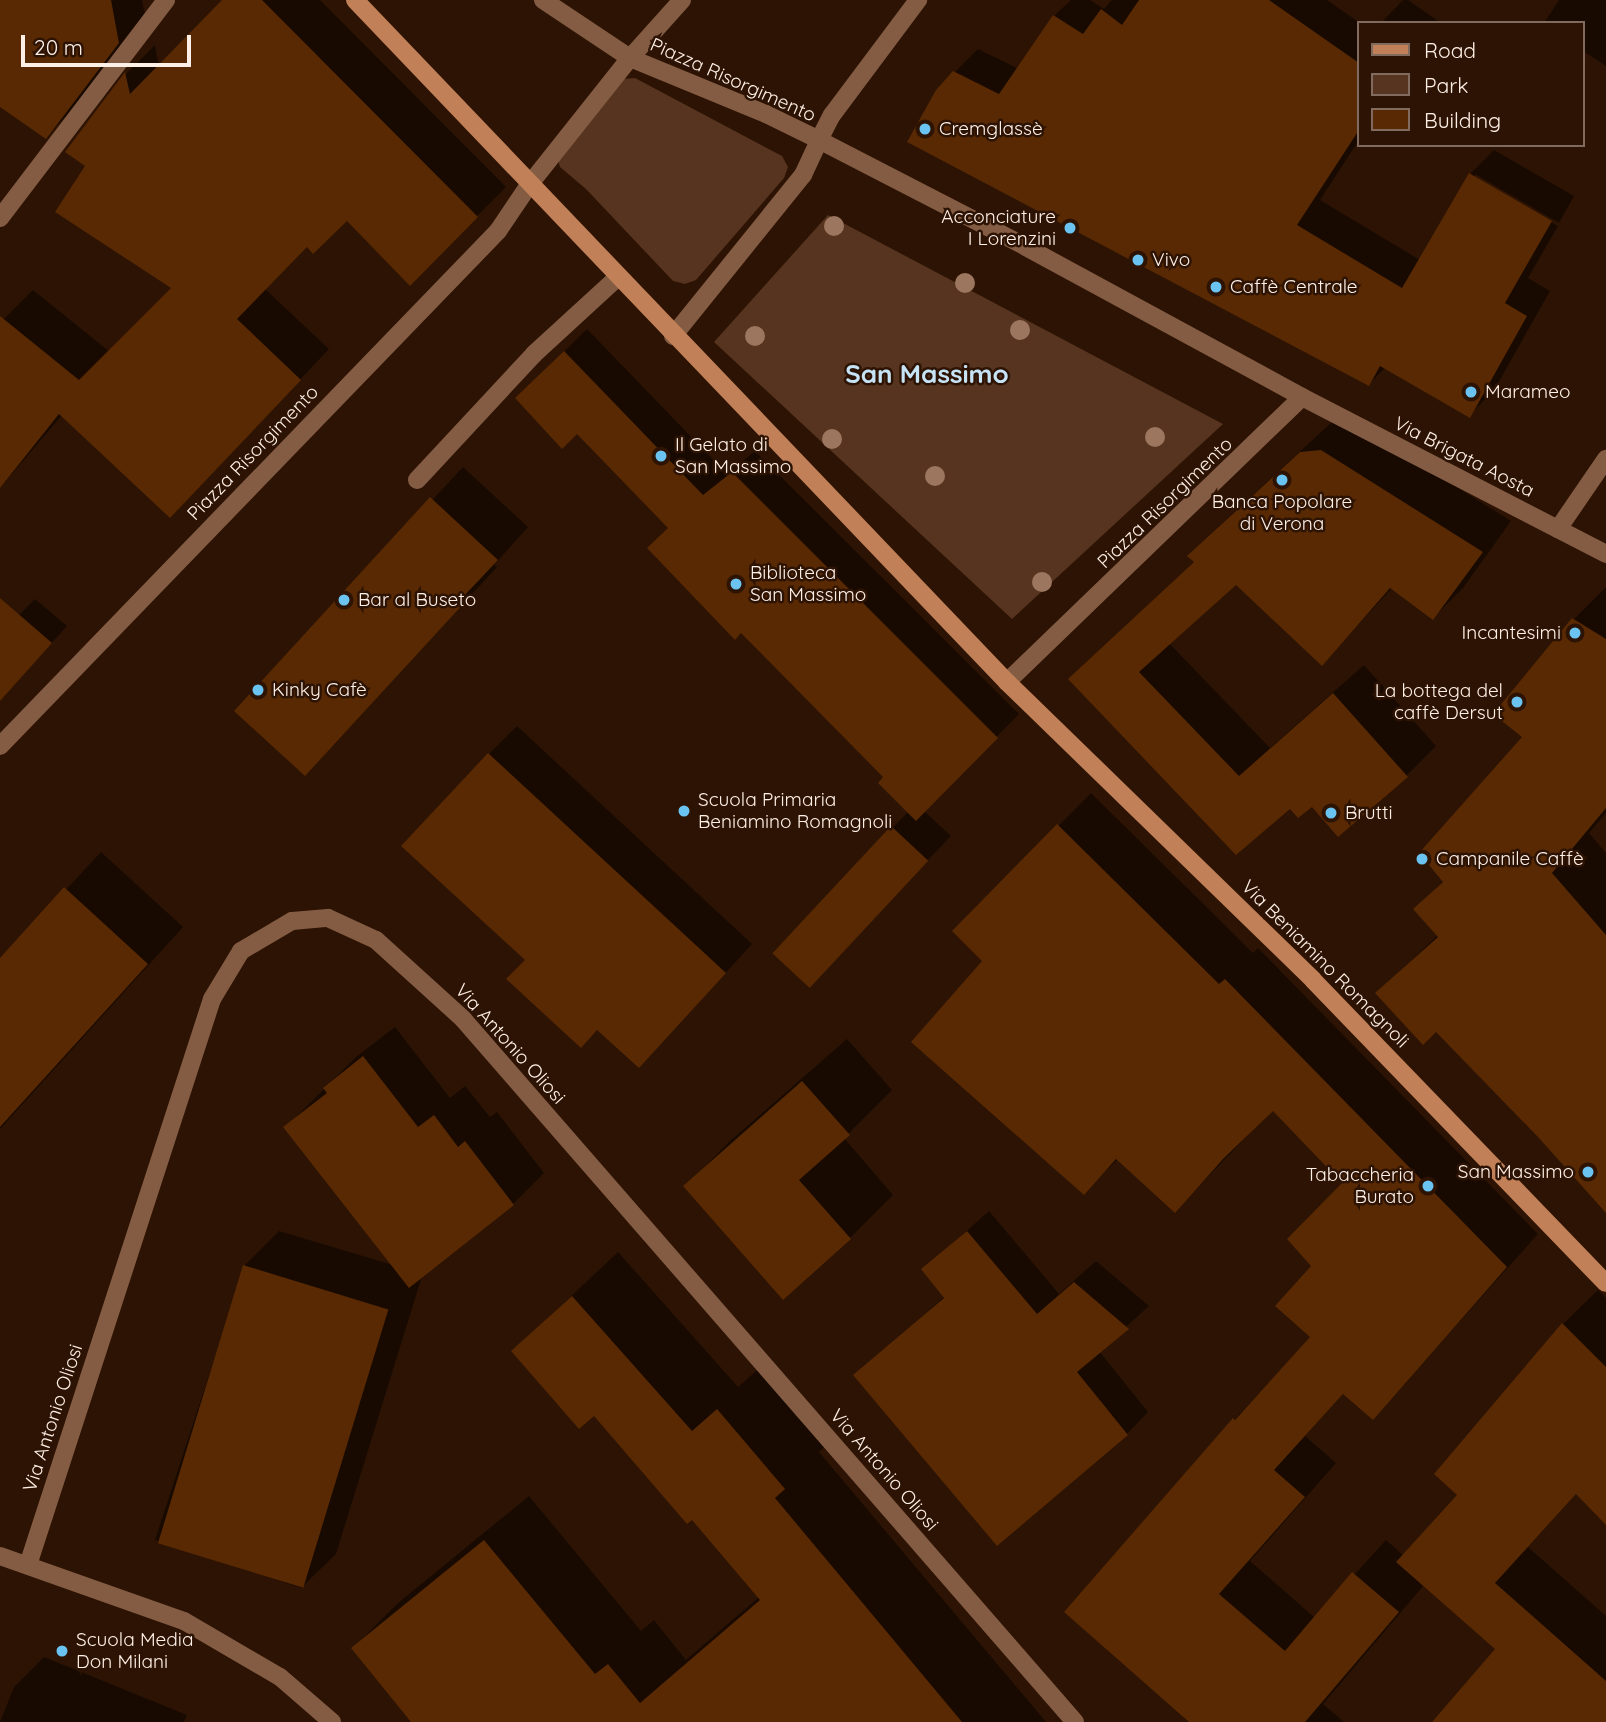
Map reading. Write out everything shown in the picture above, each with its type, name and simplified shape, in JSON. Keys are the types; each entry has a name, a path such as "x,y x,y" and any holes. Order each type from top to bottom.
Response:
{"main road":[{"path":"355,0 528,185 1007,682"},
{"name":"Via Beniamino Romagnoli","path":"1007,682 1313,980 1606,1283"}],"street":[{"name":"Piazza Risorgimento","path":"543,0 631,58 766,114 819,140 1026,247 1302,397 1007,682"},
{"name":"Piazza Risorgimento","path":"0,746 498,231 528,185 682,0"},
{"path":"819,140 832,116 918,0"},
{"path":"0,218 160,3"},
{"name":"Piazza Risorgimento","path":"673,336 803,176 819,140"},
{"path":"417,481 534,354 618,278"},
{"name":"Via Brigata Aosta","path":"1302,397 1606,554"},
{"path":"1558,528 1606,458"},
{"name":"Via Antonio Oliosi","path":"28,1565 212,999 241,951 292,921 328,918 376,940 463,1018 1075,1722"},
{"path":"0,1556 184,1621 279,1677 332,1722"}],"green space":[{"path":"635,78 782,156 788,167 784,178 696,280 685,284 673,281 586,189 560,167 557,157 622,79"},
{"path":"828,215 1223,424 1012,619 714,342"}],"building":[{"path":"0,0 111,0 119,43 46,139 0,107"},
{"path":"222,0 262,0 478,217 410,286 347,221 313,254 307,247 237,319 301,380 170,518 59,414 0,488 0,316 79,380 171,288 55,212 85,166 65,152 125,72 130,94"},
{"path":"1139,0 1269,0 1358,62 1358,132 1297,225 1402,288 1469,173 1552,221 1505,303 1527,316 1470,418 1380,366 1369,386 907,142 936,90 953,71 999,94 1053,15 1083,34 1101,9 1122,25"},
{"path":"564,351 703,495 732,472 998,738 916,821 878,783 883,777 741,633 735,640 647,548 668,528 577,434 562,449 515,398"},
{"path":"1321,450 1483,552 1433,620 1390,588 1322,666 1236,585 1139,672 1239,776 1333,693 1408,777 1338,837 1312,807 1298,818 1290,809 1236,855 1068,679 1194,562 1187,556 1300,452"},
{"path":"430,497 498,560 463,597 467,600 305,776 234,711"},
{"path":"0,598 52,643 0,701"},
{"path":"1572,618 1606,639 1606,808 1552,873 1606,935 1606,1213 1538,1137 1436,1032 1423,1045 1375,993 1438,937 1413,909 1443,882 1419,853 1522,737 1493,714"},
{"path":"488,753 726,973 639,1068 597,1030 581,1048 506,979 525,960 401,846"},
{"path":"1057,824 1219,984 1225,979 1507,1267 1373,1420 1343,1394 1274,1470 1305,1497 1219,1594 1285,1651 1352,1572 1399,1612 1305,1722 1189,1722 1064,1612 1233,1418 1235,1420 1310,1337 1275,1306 1311,1266 1287,1239 1342,1183 1273,1111 1224,1158 1175,1213 1116,1159 1084,1195 911,1042 982,961 952,931"},
{"path":"891,826 928,861 810,988 772,953"},
{"path":"64,887 148,964 0,1127 0,958"},
{"path":"363,1056 418,1127 434,1115 458,1147 465,1141 514,1205 409,1288 283,1127 327,1093 323,1088"},
{"path":"802,1081 850,1135 799,1180 851,1239 783,1300 683,1186"},
{"path":"967,1231 1037,1314 1074,1282 1129,1329 1077,1372 1128,1435 997,1546 853,1375 944,1298 921,1269"},
{"path":"243,1265 388,1309 303,1588 158,1543"},
{"path":"572,1296 692,1431 717,1409 785,1489 775,1498 962,1722 411,1722 351,1648 484,1540 595,1674 608,1664 640,1703 760,1600 692,1520 687,1524 594,1416 579,1429 511,1351"},
{"path":"1562,1323 1606,1367 1606,1525 1576,1494 1495,1583 1606,1681 1606,1722 1432,1722 1495,1649 1396,1562 1457,1495 1434,1474"}],"place":[{"name":"Cremglassè","path":"925,129"},
{"name":"Acconciature I Lorenzini","path":"1070,228"},
{"name":"Vivo","path":"1138,260"},
{"name":"Caffè Centrale","path":"1216,287"},
{"name":"Marameo","path":"1471,392"},
{"name":"Il Gelato di San Massimo","path":"661,456"},
{"name":"Banca Popolare di Verona","path":"1282,480"},
{"name":"Biblioteca San Massimo","path":"736,584"},
{"name":"Bar al Buseto","path":"344,600"},
{"name":"Incantesimi","path":"1575,633"},
{"name":"Kinky Cafè","path":"258,690"},
{"name":"La bottega del caffè Dersut","path":"1517,702"},
{"name":"Scuola Primaria Beniamino Romagnoli","path":"684,811"},
{"name":"Brutti","path":"1331,813"},
{"name":"Campanile Caffè","path":"1422,859"},
{"name":"San Massimo","path":"1588,1172"},
{"name":"Tabaccheria Burato","path":"1428,1186"},
{"name":"Scuola Media Don Milani","path":"62,1651"}],"district":[{"name":"San Massimo","path":"927,374"}]}
